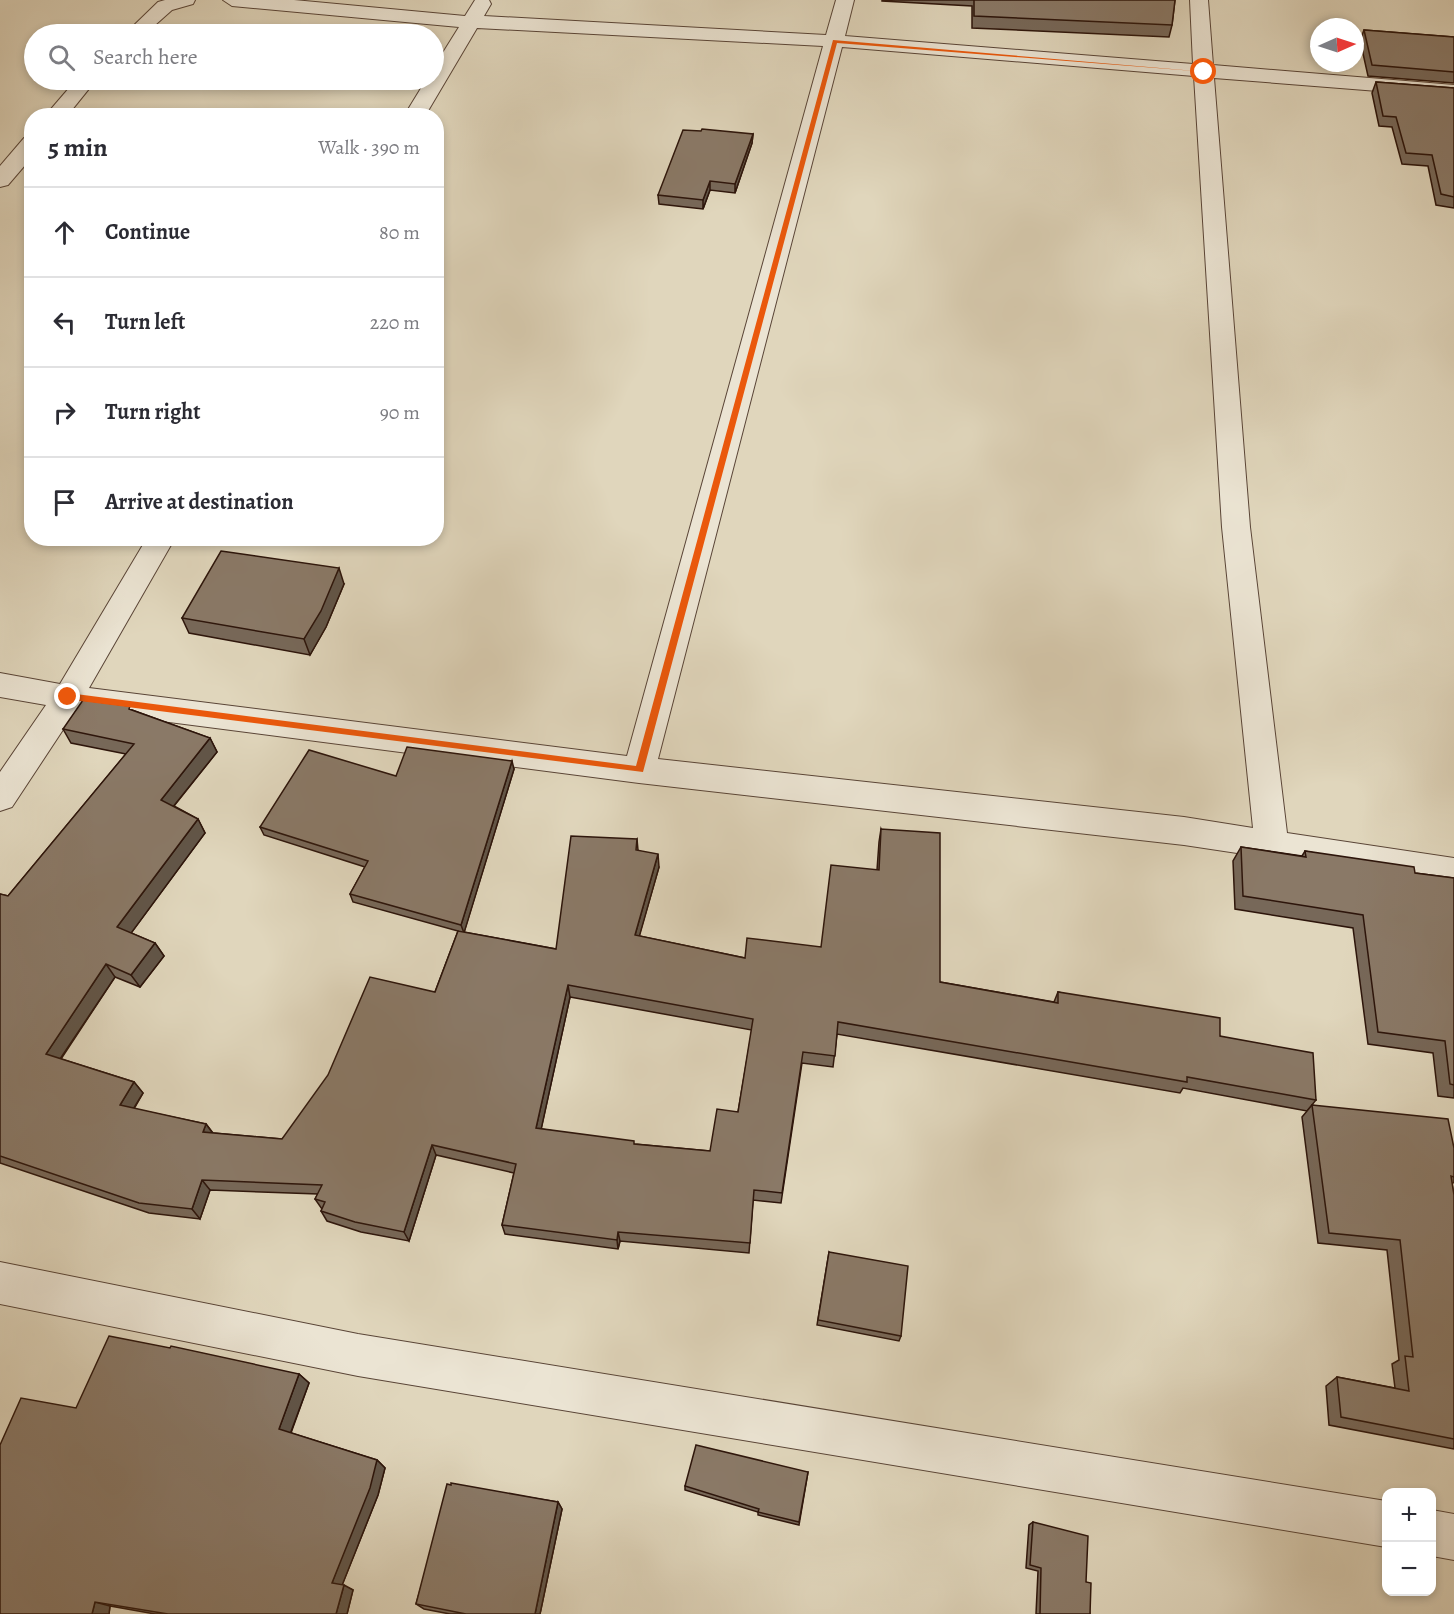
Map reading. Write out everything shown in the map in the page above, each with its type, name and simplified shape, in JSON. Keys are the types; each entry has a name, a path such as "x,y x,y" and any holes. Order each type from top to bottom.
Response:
{"street":[{"path":"145,24 165,6 186,0"},
{"path":"232,0 471,22 513,22 835,41 1454,92"},
{"path":"444,67 484,0"},
{"path":"639,770 835,41 844,0"},
{"path":"1199,0 1217,308 1258,747 1271,843"},
{"path":"62,108 77,90"},
{"path":"419,108 430,90"},
{"path":"0,180 24,152"},
{"path":"0,798 68,697 156,546"},
{"path":"0,685 68,697 639,770 1271,843 1454,872"},
{"path":"0,1283 358,1355 1382,1523"},
{"path":"1436,1534 1454,1537"}],"building":[{"path":"974,0 1175,0 1172,25 974,16"},
{"path":"1364,30 1454,37 1454,72 1372,65"},
{"path":"1376,82 1454,88 1454,197 1441,194 1432,155 1406,153 1396,117 1383,116"},
{"path":"702,129 753,134 735,184 710,181 703,200 658,195 683,130 701,131"},
{"path":"221,551 339,568 321,611 304,639 182,618"},
{"path":"83,700 130,706 129,709 210,738 161,800 198,819 117,927 155,943 131,975 106,964 46,1054 134,1082 120,1105 206,1124 203,1132 282,1139 328,1075 370,977 435,992 458,931 556,949 571,836 637,839 636,850 658,854 635,935 745,958 747,938 821,947 831,865 879,870 881,829 940,833 940,982 1058,1003 1058,992 1220,1018 1220,1036 1313,1053 1316,1100 1187,1077 1187,1082 838,1022 835,1056 803,1052 782,1193 754,1190 750,1243 618,1232 617,1240 502,1225 516,1164 432,1145 404,1232 355,1222 321,1211 325,1202 315,1199 322,1185 202,1180 192,1209 139,1203 0,1156 0,894 8,896 134,744 63,729","holes":["568,985 753,1019 738,1112 717,1109 710,1151 634,1144 634,1141 536,1128"]},
{"path":"407,747 512,761 461,925 350,894 368,861 260,827 309,750 396,776"},
{"path":"1241,847 1306,857 1305,851 1414,867 1415,873 1454,878 1454,1085 1450,1084 1445,1041 1378,1032 1363,915 1243,896"},
{"path":"1312,1105 1448,1119 1454,1148 1454,1177 1451,1176 1454,1195 1454,1439 1341,1417 1337,1377 1409,1391 1405,1356 1413,1357 1400,1240 1329,1233"},
{"path":"829,1252 908,1266 901,1336 818,1320"},
{"path":"109,1336 170,1348 171,1346 299,1374 279,1429 377,1460 370,1488 332,1583 344,1585 336,1614 168,1614 95,1602 92,1614 0,1614 0,1445 21,1398 76,1408"},
{"path":"696,1445 808,1472 799,1522 758,1512 759,1509 685,1486"},
{"path":"451,1483 558,1502 535,1614 466,1614 416,1604 447,1484 451,1485"},
{"path":"1033,1522 1088,1536 1086,1582 1091,1583 1090,1614 1040,1614 1041,1568 1030,1565"}],"route":[{"path":"68,697 639,770 835,41 1204,72"}]}
